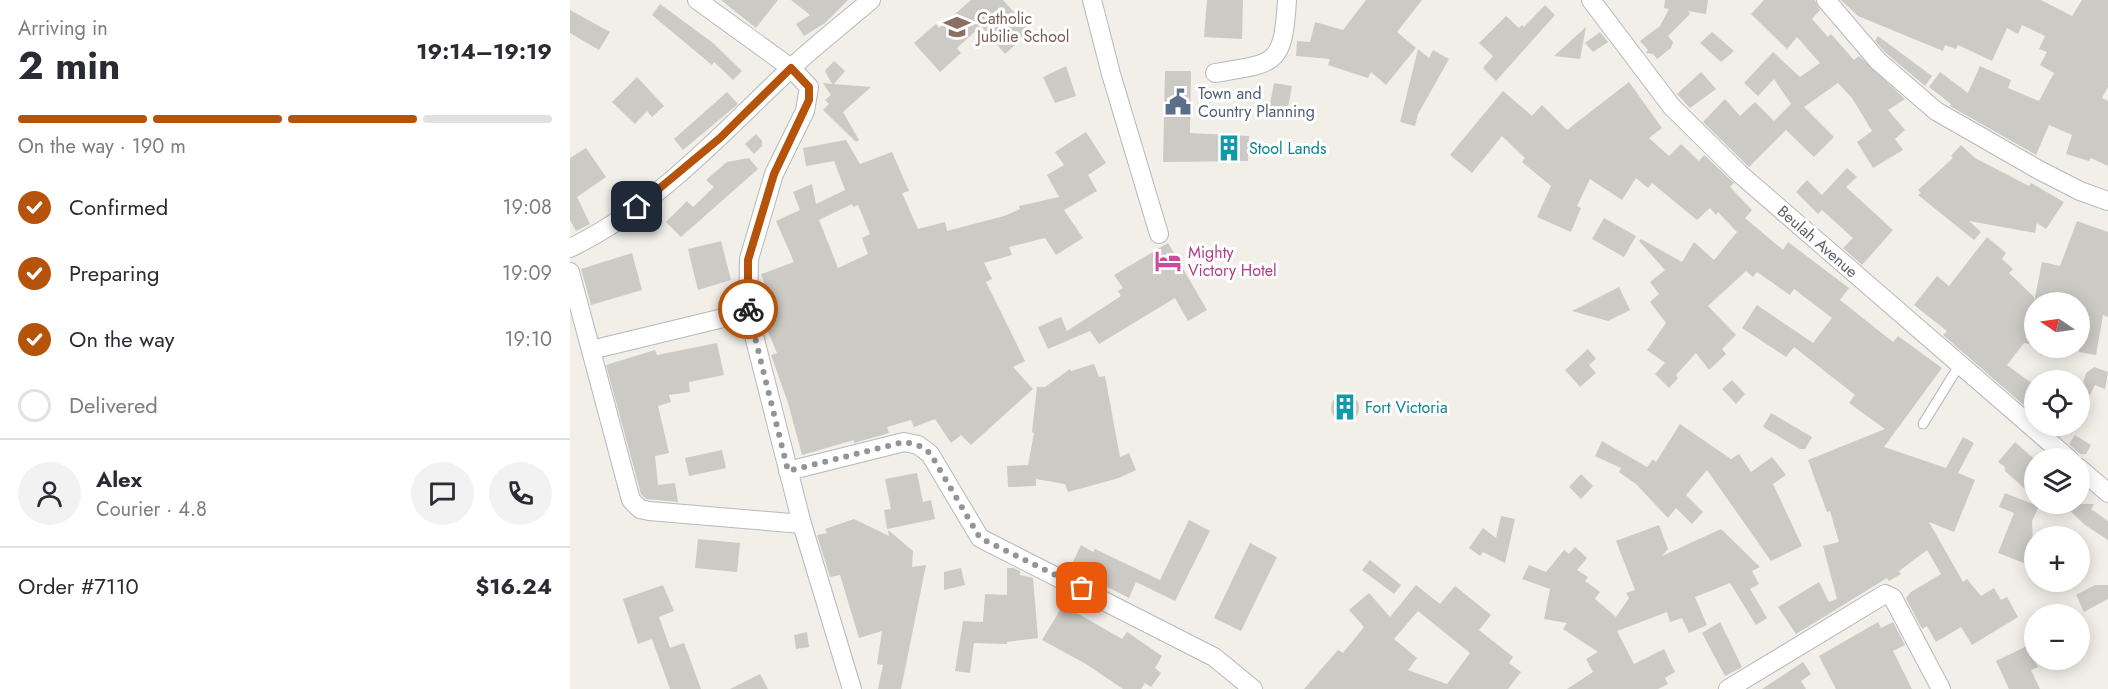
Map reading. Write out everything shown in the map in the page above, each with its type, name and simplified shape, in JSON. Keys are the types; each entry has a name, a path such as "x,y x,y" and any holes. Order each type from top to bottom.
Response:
{"street":[{"path":"697,0 791,68 809,87 809,100 774,174 748,260 748,312 802,524 852,689"},
{"path":"570,248 620,220 720,138 791,68 871,0"},
{"path":"1092,0 1111,74 1159,234"},
{"path":"1215,73 1262,66 1273,58 1280,47 1285,29 1287,0"},
{"name":"Beulah Avenue","path":"1591,0 1672,106 1740,174 2056,448"},
{"path":"1826,0 1878,61 1936,111 2039,170 2108,201"},
{"path":"570,272 631,500 635,505 649,511 802,524"},
{"path":"591,350 748,312"},
{"path":"788,471 904,442 918,445 930,453 980,538 1214,657 1253,689"},
{"path":"2090,478 2108,494"},
{"path":"1728,689 1885,594 1893,598 1941,689"}],"lane":[{"path":"1923,424 1960,364"}],"building":[{"path":"721,0 778,0 756,28"},
{"path":"791,0 848,0 825,23 804,36 796,24 810,15"},
{"path":"971,0 1003,0 1031,31 1005,54 981,26 957,48 961,53 940,72 914,43 936,24 939,28"},
{"path":"1207,0 1243,0 1242,39 1204,37"},
{"path":"1366,0 1422,0 1397,32 1416,48 1386,85 1371,72 1368,78 1328,65 1330,59 1296,56 1297,41 1310,42 1315,22 1343,30"},
{"path":"1665,0 1708,0 1706,14 1688,11 1690,14 1668,36 1673,42 1671,48 1657,59 1653,54 1646,53 1648,50 1640,41 1660,26 1669,9 1664,8"},
{"path":"1764,0 1815,0 1820,10 1812,19 1828,37 1831,34 1854,60 1859,56 1905,99 1888,110 1905,130 1895,139 1903,150 1873,168 1857,142 1872,131 1852,98 1838,83 1804,107 1834,137 1814,157 1786,130 1749,167 1703,122 1725,99 1740,116 1755,102 1774,121 1791,104 1774,79 1758,96 1744,83 1773,52 1800,77 1820,63 1797,37 1787,49 1751,14"},
{"path":"1841,0 2041,0 2072,16 2082,0 2108,0 2108,87 2102,98 2108,101 2108,166 2091,158 2089,161 2066,154 2072,135 2049,125 2036,155 1950,106 1951,104 1929,87 1940,72 1968,93 1980,66 2011,80 2008,88 2039,101 2054,73 2040,65 2047,52 2039,49 2045,36 2022,25 2018,34 2007,28 1992,61 1958,45 1956,49 1945,45 1943,51 1858,16"},
{"path":"660,4 713,43 742,71 733,80 714,62 712,65 652,15"},
{"path":"1545,5 1555,15 1496,81 1483,68 1493,56 1479,43 1506,16 1519,28 1522,25 1524,27"},
{"path":"570,10 610,32 599,50 570,33"},
{"path":"1586,27 1580,59 1554,56"},
{"path":"1600,32 1608,42 1593,52 1585,43"},
{"path":"1712,32 1734,51 1721,62 1700,43"},
{"path":"1878,36 1932,76 1925,86 1886,53 1875,41"},
{"path":"1418,49 1429,58 1433,50 1449,59 1418,114 1415,126 1400,122"},
{"path":"834,61 845,71 834,84 871,87 843,112 859,140 856,142 823,110 829,104 825,100 831,95 823,83 832,84 825,71"},
{"path":"1066,66 1076,96 1055,103 1043,77"},
{"name":"Town and Country Planning","path":"1165,71 1191,71 1190,133 1249,136 1248,161 1163,162"},
{"path":"1701,72 1716,89 1690,108 1677,94"},
{"path":"637,77 664,106 652,117 647,111 635,124 612,102"},
{"path":"1629,82 1662,128 1649,138 1669,156 1681,144 1699,161 1704,155 1734,183 1730,187 1752,210 1745,218 1783,250 1788,242 1849,288 1840,300 1893,342 1898,336 1942,368 1884,447 1946,468 1963,437 1974,443 1958,473 1975,480 1954,532 1929,522 1963,582 1967,579 1981,596 1994,588 2001,600 2007,597 2018,617 1972,645 1961,627 1936,642 1927,626 1922,629 1906,598 1911,592 1941,574 1927,550 1899,571 1901,574 1889,581 1887,578 1796,634 1778,607 1819,582 1829,602 1837,599 1823,546 1839,542 1830,511 1827,512 1808,460 1885,429 1849,403 1855,395 1794,347 1786,357 1742,328 1757,305 1813,343 1832,318 1794,289 1790,295 1757,272 1753,277 1746,271 1708,306 1736,335 1722,349 1726,354 1709,370 1696,353 1676,375 1678,378 1669,388 1655,374 1665,363 1647,350 1666,323 1650,302 1659,294 1650,282 1665,270 1639,241 1641,239 1682,262 1694,242 1714,260 1737,232 1718,212 1716,215 1710,208 1697,220 1652,183 1648,188 1636,178 1622,200 1590,179 1577,206 1581,208 1571,232 1537,217 1551,186 1522,162 1525,158 1502,136 1472,173 1450,155 1503,91 1532,116 1542,105 1567,130"},
{"path":"1274,83 1292,86 1286,118 1268,115"},
{"path":"727,92 738,104 683,150 674,139"},
{"path":"1086,132 1106,163 1088,175 1097,191 1064,210 1083,238 1056,255 1045,238 1009,247 1012,255 984,263 992,279 986,282 1025,361 1013,367 1033,389 971,445 961,435 951,443 935,419 914,427 911,420 887,427 889,433 802,455 788,403 771,355 777,353 759,310 759,302 770,298 761,274 794,262 776,221 800,210 793,192 812,184 816,204 845,190 834,161 806,166 803,148 846,140 860,164 892,152 909,191 902,193 918,229 945,222 947,231 1004,216 1020,209 1019,206 1059,197 1047,175 1064,165 1055,152","holes":["852,204 853,207 858,205 870,234 862,238 868,254 838,268 819,220"]},
{"path":"756,134 762,141 762,146 754,154 745,144"},
{"path":"1961,145 1975,158 2029,186 2031,183 2064,202 2046,229 2037,223 2035,233 1969,221 1981,232 1974,240 1918,195 1921,193 1918,190 1953,158 1951,156"},
{"path":"586,148 606,177 577,197 590,224 576,231 570,220 570,158"},
{"path":"749,158 758,169 681,237 666,222 687,201 693,207 714,187 706,180 727,162"},
{"path":"1847,168 1857,177 1846,187 1893,230 1862,265 1843,248 1853,238 1822,210 1818,214 1796,192 1807,180 1822,195"},
{"path":"1604,218 1636,236 1624,257 1592,239"},
{"path":"2077,221 2108,232 2108,317 2103,315 2096,355 2090,354 2090,292 2036,292 2042,262 2060,266"},
{"path":"1987,237 2006,253 2002,259 2013,269 2009,273 2029,292 2024,292 2024,343 2007,365 2024,378 2024,405 1943,335 1947,331 1914,305 1937,276 1949,286"},
{"path":"721,241 731,280 698,290 688,249"},
{"path":"1168,243 1207,310 1188,321 1175,298 1099,344 1090,331 1048,349 1038,327 1061,317 1067,331 1121,296 1118,291 1123,288 1114,275"},
{"path":"632,253 642,290 591,305 581,269"},
{"path":"1619,287 1630,310 1608,321 1572,311"},
{"path":"717,343 724,375 689,382 690,392 669,395 671,402 658,406 669,453 655,456 658,485 675,483 678,502 646,499 641,494 606,365 655,350 657,355"},
{"path":"1588,349 1596,359 1589,365 1596,373 1580,387 1565,370"},
{"path":"1094,364 1099,377 1105,376 1120,457 1129,453 1136,470 1119,478 1068,492 1065,484 1036,479 1036,486 1008,487 1007,466 1028,465 1034,433 1032,432 1037,387 1045,387 1070,369 1071,371"},
{"path":"2094,367 2108,372 2105,389 2095,385 2090,395 2090,370"},
{"path":"1732,380 1745,394 1736,404 1722,389"},
{"name":"Fort Victoria","path":"1345,394 1355,398 1359,408 1355,418 1345,422 1335,418 1331,408 1335,398"},
{"path":"1771,413 1812,437 1805,449 1800,449 1763,427"},
{"path":"1680,424 1731,459 1739,454 1751,472 1772,457 1786,475 1773,484 1802,546 1771,561 1707,470 1686,495 1703,512 1692,524 1676,508 1668,518 1636,484 1619,472 1621,468 1595,456 1602,441 1647,467 1653,459 1656,462"},
{"path":"2077,436 2091,445 2089,448 2073,448 2069,444"},
{"path":"2015,442 2024,450 2024,488 2005,471 2005,467 1998,462"},
{"path":"722,450 726,468 689,476 685,458"},
{"path":"917,473 923,502 931,500 935,519 887,529 884,510 891,509 885,479"},
{"path":"1581,474 1593,486 1581,499 1569,487"},
{"path":"2005,493 2024,500 2024,514 2035,514 2032,526 2024,526 2024,563 1998,553 2014,513 1999,507"},
{"path":"2090,504 2094,504 2091,509 2108,521 2108,540 2090,526 2085,525 2073,514 2090,514"},
{"path":"1501,516 1515,519 1505,563 1483,552 1480,556 1469,548 1483,528 1496,538"},
{"path":"854,519 889,536 888,530 913,551 912,567 926,565 901,689 878,689 883,665 877,664 882,631 859,638 840,575 830,577 817,535 827,533 825,529"},
{"path":"1189,520 1210,531 1175,601 1136,582 1129,598 1070,568 1081,545 1093,552 1095,549 1160,580"},
{"path":"1659,525 1668,549 1662,556 1721,529 1760,567 1752,571 1759,584 1750,589 1767,618 1756,625 1730,583 1695,597 1707,625 1689,633 1682,618 1670,622 1667,612 1617,631 1634,664 1664,649 1675,672 1665,678 1668,684 1658,689 1567,689 1593,672 1586,659 1598,652 1563,629 1567,623 1544,619 1550,589 1522,579 1529,565 1546,572 1564,550 1569,554 1575,547 1587,558 1577,570 1588,577 1585,581 1600,592 1595,599 1616,617 1629,598 1626,593 1635,590 1616,541"},
{"path":"698,539 740,543 737,572 695,568"},
{"path":"1250,543 1277,557 1241,631 1214,618"},
{"path":"1370,560 1401,585 1394,594 1362,570"},
{"path":"961,568 965,585 944,590 944,572"},
{"path":"1007,568 1014,568 1020,571 1020,575 1033,578 1038,638 1007,642 1007,644 974,643 970,673 955,671 963,621 983,622 985,594 1007,595"},
{"path":"663,585 674,611 659,617 670,648 684,643 701,689 670,689 652,639 638,644 623,599"},
{"path":"1416,585 1440,604 1455,586 1491,615 1479,630 1513,657 1509,663 1521,672 1508,689 1304,689 1338,650 1343,653 1364,627 1349,610 1369,593 1390,617","holes":["1418,611 1470,653 1447,684 1408,670 1417,658 1394,639"]},
{"path":"2095,585 2108,585 2108,599 2090,609 2090,604 2080,604 2076,595 2090,592 2090,588"},
{"path":"1063,605 1122,639 1127,632 1162,656 1155,668 1161,673 1151,687 1145,683 1141,689 1123,689 1086,664 1042,640"},
{"path":"1720,622 1742,667 1725,676 1702,633"},
{"path":"1878,622 1881,628 1893,622 1905,645 1893,651 1912,689 1836,689 1819,656"},
{"path":"807,632 809,647 796,649 794,635"},
{"path":"2024,647 2024,670 2031,670 2040,689 2009,689 1996,661"},
{"path":"1803,662 1811,674 1801,681 1806,689 1762,689"},
{"path":"760,674 768,689 730,689"}],"way so far":[{"path":"748,309 788,471 904,442 918,445 930,453 980,538 1082,588"}],"place":[{"name":"Catholic Jubilie School","path":"957,27"},
{"name":"Town and Country Planning","path":"1178,102"},
{"name":"Stool Lands","path":"1229,148"},
{"name":"Mighty Victory Hotel","path":"1168,261"},
{"name":"Fort Victoria","path":"1345,407"}],"route":[{"path":"637,207 720,138 791,68 809,87 809,100 806,111 774,174 748,260 748,309"}]}
